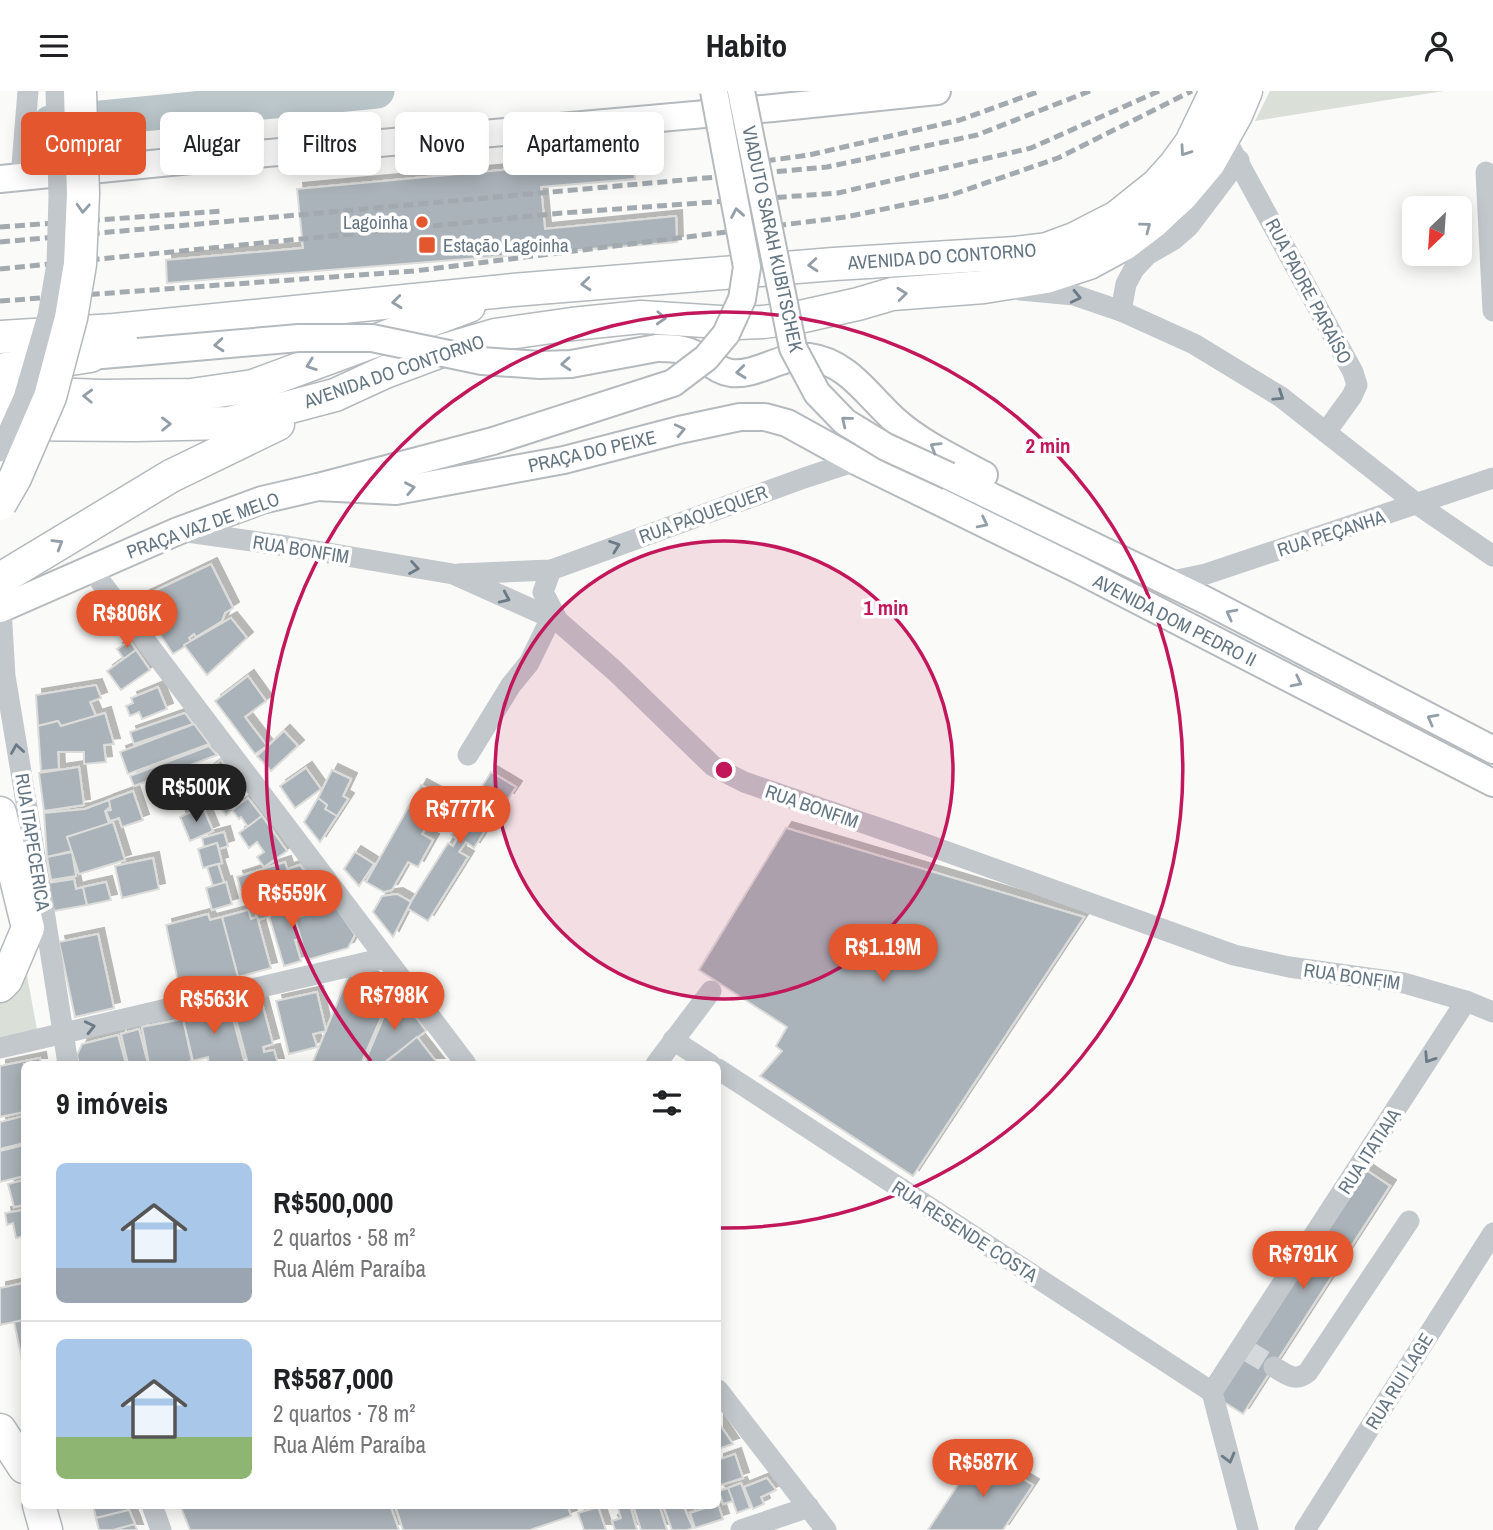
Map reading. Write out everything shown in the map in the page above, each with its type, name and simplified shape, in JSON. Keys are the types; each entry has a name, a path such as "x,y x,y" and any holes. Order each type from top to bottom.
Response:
{"highway":[{"path":"0,504 15,478 50,397 71,318 80,264 83,194 80,91"},
{"name":"AVENIDA DO CONTORNO","path":"0,424 135,425 229,422 335,395 441,351 495,335 641,317 736,323 763,322 795,318 892,294 984,287 1046,277 1082,251 1175,165 1191,143 1216,91"},
{"name":"AVENIDA DO CONTORNO","path":"0,337 114,330 513,290 834,264 1047,249 1082,251 1133,236 1182,195 1221,144 1246,91"},
{"name":"AVENIDA DO CONTORNO","path":"0,392 101,397 191,395 254,386 513,290"},
{"path":"0,356 90,356"},
{"path":"0,370 90,356"},
{"path":"0,581 171,476 335,395"},
{"path":"0,813 28,928 6,980 0,986"},
{"path":"0,1430 21,1462"},
{"path":"40,1509 46,1530"}],"main road":[{"name":"VIADUTO SARAH KUBITSCHEK","path":"493,441 673,383 706,358 726,334 742,299 747,267 714,91"},
{"path":"727,159 733,91"},
{"name":"VIADUTO SARAH KUBITSCHEK","path":"741,91 793,348 817,393 845,422 886,447 949,476"},
{"path":"10,178 773,109 937,91"},
{"path":"90,356 299,338 372,338 482,361 540,365 571,364 657,348 676,348 693,353 727,373 740,374 781,360 806,357 823,360 839,367 897,423 934,448 1002,485 1075,536"},
{"name":"PRAÇA DO PEIXE","path":"318,487 396,491 564,460 740,417 765,417 787,423 856,461"},
{"name":"PRAÇA VAZ DE MELO","path":"0,608 178,531 262,500 493,441"},
{"name":"AVENIDA DOM PEDRO II","path":"856,461 1079,570 1493,783"},
{"name":"AVENIDA DOM PEDRO II","path":"949,476 1219,607 1493,750"}],"street":[{"path":"10,178 28,91"},
{"path":"0,451 24,398 48,316 57,264 60,196 56,91"},
{"path":"773,109 798,91"},
{"name":"RUA PADRE PARAÍSO","path":"1121,311 1126,284 1134,269 1147,255 1173,240 1189,226 1235,154 1353,372 1357,385 1326,432"},
{"path":"1486,172 1493,311"},
{"path":"984,287 1073,295 1121,311 1194,344 1281,397 1417,504 1493,556"},
{"name":"RUA PAQUEQUER","path":"453,574 551,570 856,461"},
{"name":"RUA PEÇANHA","path":"1167,582 1206,574 1493,478"},
{"name":"RUA BONFIM","path":"178,531 453,574 555,619 615,671 713,766 744,782 1234,954 1289,967 1404,983 1493,1011"},
{"path":"91,569 464,1061"},
{"path":"468,755 555,619 542,592 551,570"},
{"name":"RUA ITAPECERICA","path":"0,608 5,676 68,1061"},
{"name":"RUA ITAPECERICA","path":"28,928 52,1014 63,1034"},
{"path":"0,1048 385,958"},
{"path":"658,1061 711,991"},
{"name":"RUA ITATIAIA","path":"1212,1392 1244,1348 1466,1001"},
{"path":"673,1040 705,1061"},
{"name":"RUA RESENDE COSTA","path":"721,1071 1212,1392"},
{"path":"1274,1367 1291,1378 1308,1372 1409,1220"},
{"name":"RUA RUI LAGE","path":"1306,1530 1493,1233"},
{"path":"1212,1392 1248,1530"},
{"path":"721,1394 826,1530"},
{"path":"741,1530 809,1507"},
{"path":"153,1509 161,1530"}],"shaded area":[{"path":"1270,91 1444,91 1255,121"},
{"path":"26,970 38,1035 0,1044 0,999"}],"building":[{"name":"Lagoinha","path":"503,170 503,175 634,175 635,179 541,187 545,229 676,216 677,242 167,283 166,260 303,248 297,189 448,175 489,175 489,171"},
{"path":"211,564 233,608 225,613 222,621 196,637 194,634 189,638 192,642 173,654 139,603 142,597"},
{"path":"231,618 247,638 207,675 184,645"},
{"path":"130,641 136,650 124,659 117,649"},
{"path":"136,650 150,670 121,690 107,671"},
{"path":"248,676 266,701 245,717 267,746 255,754 215,701"},
{"path":"96,685 101,698 90,702 96,716 61,726 58,721 38,726 36,695"},
{"path":"158,687 167,709 142,719 139,712 130,716 126,706 133,703 131,698"},
{"path":"105,713 114,744 104,745 106,762 84,764 84,752 58,752 59,769 41,771 38,726 58,721 61,726"},
{"path":"185,713 193,724 134,744 130,732"},
{"path":"194,724 209,744 128,774 120,752"},
{"path":"284,731 298,746 271,771 257,756"},
{"path":"209,746 217,755 134,786 130,776"},
{"path":"221,760 233,777 212,789 202,775"},
{"path":"79,767 84,805 44,811 39,773"},
{"path":"183,767 195,797 168,807 156,778"},
{"path":"306,768 321,789 295,808 280,786"},
{"path":"332,770 351,779 343,796 348,799 337,816 325,809 327,805 318,798"},
{"path":"491,772 516,787 508,799 497,791 492,800 501,805 474,848 466,842 459,852 468,857 428,921 407,908 448,843 453,846 457,839 452,835"},
{"path":"233,777 242,789 221,796 216,787"},
{"path":"421,785 443,797 422,834 433,840 418,867 408,862 392,890 384,892 366,882"},
{"path":"133,791 143,820 122,827 119,818 110,821 106,811 111,810 108,800"},
{"path":"229,793 238,805 226,815 213,799"},
{"path":"248,798 262,816 248,827 232,810"},
{"path":"318,798 327,805 325,809 337,816 320,842 304,822"},
{"path":"109,800 110,807 105,811 109,824 67,837 72,851 47,857 44,813 85,809"},
{"path":"203,807 213,831 190,841 180,817"},
{"path":"262,816 287,851 264,867 257,857 264,852 257,842 249,848 239,833"},
{"path":"113,822 125,860 79,874 67,837"},
{"path":"786,828 1084,917 913,1176 760,1076 782,1051 776,1046 787,1027 699,970"},
{"path":"224,832 228,846 219,849 217,843 204,847 202,838"},
{"path":"217,843 222,863 203,868 198,849"},
{"path":"72,852 76,876 51,880 47,857"},
{"path":"355,852 374,864 359,886 344,869"},
{"path":"153,858 159,889 122,898 115,866"},
{"path":"285,862 292,884 268,892 265,882 241,890 237,877"},
{"path":"218,864 224,883 213,886 207,867"},
{"path":"300,865 310,877 292,884 288,869"},
{"path":"74,879 76,889 83,887 87,905 54,911 48,883"},
{"path":"312,879 326,900 258,920 253,902"},
{"path":"106,882 111,900 87,905 83,887"},
{"path":"226,882 232,904 212,910 206,888"},
{"path":"397,894 411,902 393,937 373,912 382,896"},
{"path":"326,900 329,908 295,918 301,939 295,940 301,961 284,966 269,916"},
{"path":"335,906 355,935 348,948 307,960 295,918"},
{"path":"248,910 251,919 257,917 271,968 238,977 222,917"},
{"path":"208,914 210,920 222,917 238,977 180,991 166,925"},
{"path":"98,934 114,1008 75,1017 59,942"},
{"path":"361,973 382,982 374,1000 353,991"},
{"path":"349,974 359,978 353,991 374,1000 380,987 392,992 362,1061 313,1061"},
{"path":"395,990 426,1031 386,1061 365,1061"},
{"path":"317,992 326,1031 313,1034 317,1047 289,1054 276,1001"},
{"path":"260,996 273,1044 263,1047 264,1052 274,1050 277,1061 247,1061 232,1004"},
{"path":"229,1004 244,1061 209,1061 208,1057 193,1061 182,1015"},
{"path":"183,1019 192,1061 148,1061 142,1027"},
{"path":"139,1029 147,1061 127,1061 121,1034"},
{"path":"118,1035 125,1061 78,1061 77,1055 82,1044"},
{"path":"417,1037 436,1061 387,1061"},
{"path":"21,1062 21,1113 0,1117 0,1066"},
{"path":"21,1117 21,1144 0,1149 0,1122"},
{"path":"21,1146 21,1177 0,1182 0,1151"},
{"path":"1363,1168 1390,1186 1243,1414 1216,1397"},
{"path":"21,1181 21,1206 14,1207 8,1184"},
{"path":"21,1210 21,1237 16,1238 13,1223 7,1225 5,1213"},
{"path":"21,1284 21,1321 0,1325 0,1288"},
{"path":"21,1321 21,1355 14,1322"},
{"path":"721,1426 733,1444 721,1448"},
{"path":"979,1453 1033,1485 1003,1530 928,1530"},
{"path":"735,1454 743,1478 721,1485 721,1459"},
{"path":"767,1478 776,1490 761,1497 764,1504 753,1509 744,1487"},
{"path":"741,1483 750,1508 737,1513 728,1488"},
{"path":"728,1488 733,1501 723,1504 721,1490"},
{"path":"94,1509 129,1509 137,1530 99,1530"},
{"path":"94,1509 129,1510 96,1518"},
{"path":"182,1509 391,1509 399,1530 190,1530"},
{"path":"396,1509 568,1509 571,1516 530,1530 403,1530"},
{"path":"599,1509 606,1530 584,1530 578,1513"},
{"path":"618,1509 631,1509 637,1530 615,1530 612,1521 621,1518"},
{"path":"634,1509 660,1509 667,1530 641,1530"},
{"path":"664,1509 685,1509 693,1528 672,1530"},
{"path":"702,1509 720,1509 723,1519 695,1528 690,1513"},
{"path":"129,1510 135,1524 113,1530 99,1530 96,1518"}],"waterway":[{"path":"146,114 377,91"}],"tunnel":[{"path":"1246,1350 1274,1367"}],"railway":[{"path":"721,167 809,155 960,120 1040,91"},
{"path":"0,242 827,167 977,135 1090,91"},
{"path":"0,269 562,213 838,193 1031,148 1159,91"},
{"path":"0,301 414,271 846,217 951,195 1058,158 1192,91"},
{"path":"0,227 222,211"}],"place":[{"name":"Lagoinha","path":"422,222"},
{"name":"Estação Lagoinha","path":"427,245"}]}
